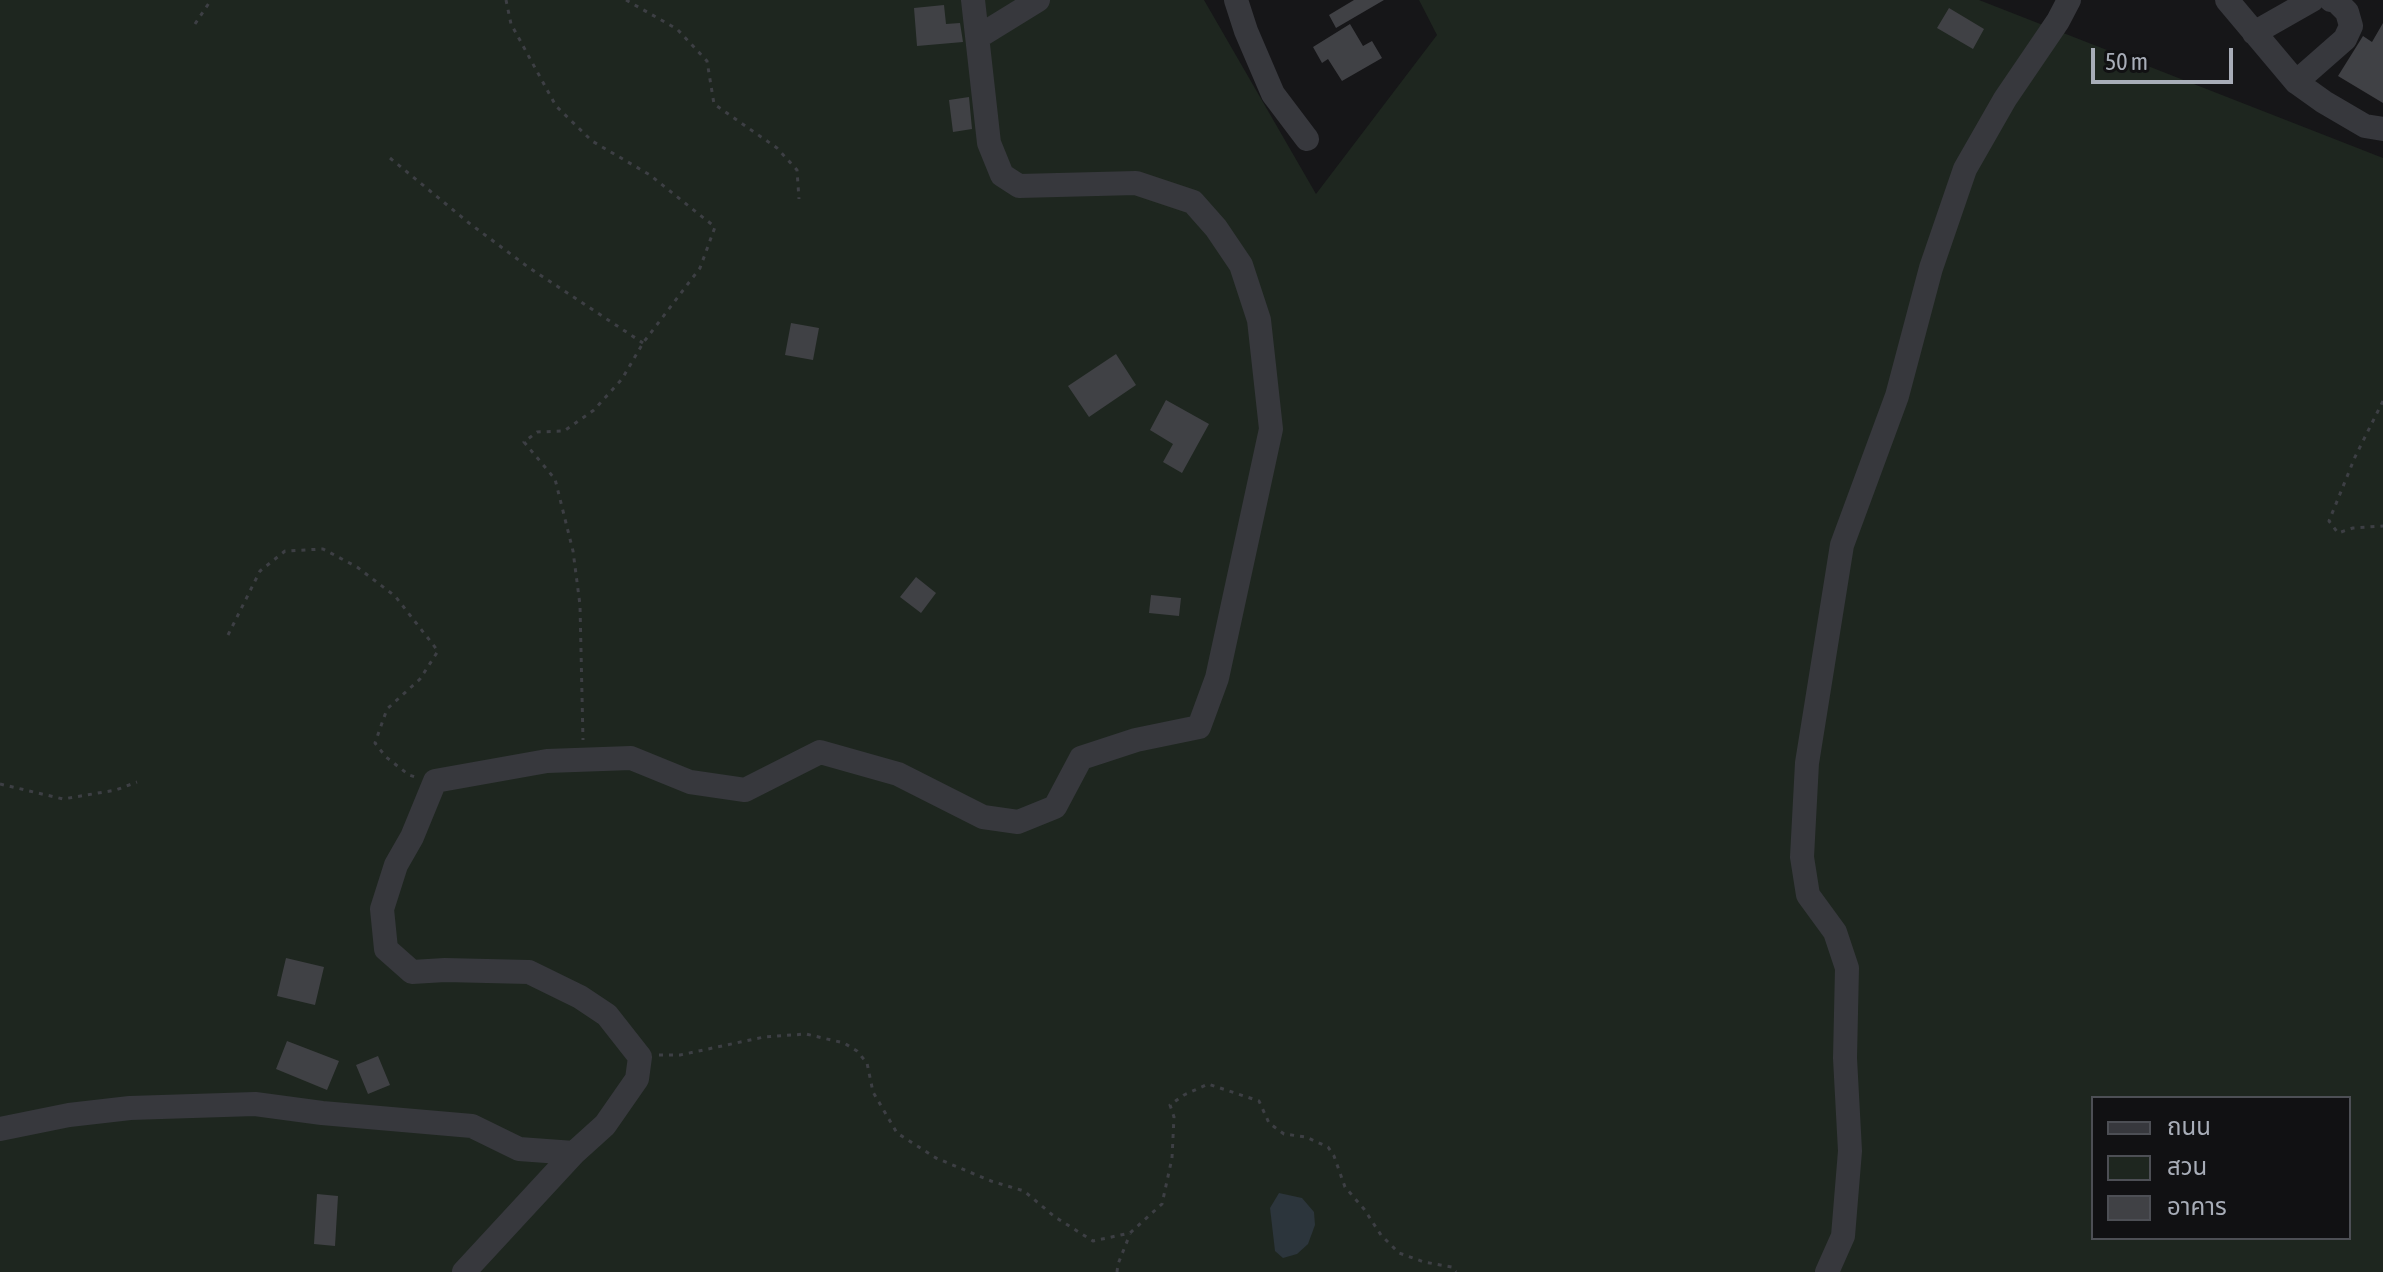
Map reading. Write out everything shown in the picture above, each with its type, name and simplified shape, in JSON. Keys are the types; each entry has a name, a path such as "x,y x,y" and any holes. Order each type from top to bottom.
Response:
{"street":[{"path":"464,1272 574,1153 605,1125 637,1079 640,1057 607,1015 580,997 529,972 412,972 386,949 382,909 396,865 412,837 435,781 547,761 631,758 690,782 745,790 820,752 898,774 983,817 1018,822 1055,807 1081,758 1136,740 1199,727 1217,678 1271,429 1259,320 1241,265 1216,228 1193,202 1136,183 1019,186 1002,175 989,143 973,0"},
{"path":"978,37 1038,0"},
{"path":"1236,0 1273,94 1307,139"},
{"path":"1827,1272 1843,1236 1850,1151 1845,1058 1847,968 1835,932 1808,895 1802,857 1807,763 1842,545 1897,396 1931,268 1965,169 2005,99 2069,0"},
{"path":"2227,0 2296,82 2365,126 2383,129"},
{"path":"2254,33 2312,0"},
{"path":"2296,82 2345,39 2351,26 2347,12 2331,0"},
{"path":"0,1129 69,1115 130,1108 255,1104 472,1126 519,1149 574,1153"}],"path":[{"path":"195,24 211,0"},
{"path":"506,0 511,24 556,106 592,141 650,175 715,227 700,268 643,343 622,379 594,410 564,431 537,432 524,442 555,479 573,551 580,605 583,760"},
{"path":"626,0 677,29 707,61 714,104 777,148 797,170 799,199"},
{"path":"390,158 528,267 643,343"},
{"path":"2383,401 2355,457 2329,521 2338,533 2353,528 2383,526"},
{"path":"228,635 260,571 285,551 323,549 357,567 395,596 438,651 420,679 387,709 375,743 386,757 409,775 435,781"},
{"path":"0,784 63,799 116,790 137,782"},
{"path":"640,1057 680,1055 764,1037 806,1034 844,1043 857,1051 867,1063 873,1092 897,1133 936,1158 1024,1191 1055,1217 1093,1241 1130,1233"},
{"path":"1117,1272 1130,1233 1162,1204 1172,1158 1174,1117 1170,1105 1208,1084 1259,1101 1269,1123 1284,1134 1306,1137 1328,1147 1345,1187 1381,1235 1399,1253 1452,1267 1456,1272"}],"green space":[{"path":"0,0 1204,0 1316,194 1437,35 1419,0 1979,0 2383,158 2383,1272 0,1272"}],"shaded area":[{"path":"1279,1193 1302,1198 1314,1212 1315,1225 1308,1244 1297,1254 1283,1258 1275,1251 1270,1208"}],"building":[{"path":"1354,0 1384,0 1336,28 1329,15"},
{"path":"944,5 946,24 960,23 963,42 917,46 914,8"},
{"path":"1949,8 1984,29 1973,49 1937,28"},
{"path":"2383,23 2383,103 2338,76 2363,36 2372,42"},
{"path":"1350,24 1363,46 1372,41 1382,58 1342,81 1328,59 1322,63 1313,47"},
{"path":"969,97 972,129 953,132 949,100"},
{"path":"791,323 819,328 813,360 785,355"},
{"path":"1116,354 1136,385 1089,417 1068,386"},
{"path":"1166,400 1209,424 1182,473 1163,462 1173,444 1150,430"},
{"path":"916,577 936,593 921,613 900,597"},
{"path":"1151,595 1181,598 1179,616 1149,613"},
{"path":"286,958 324,967 315,1005 277,996"},
{"path":"287,1041 339,1061 327,1090 276,1069"},
{"path":"378,1056 390,1085 368,1094 356,1065"},
{"path":"317,1194 338,1196 335,1246 314,1244"}]}
